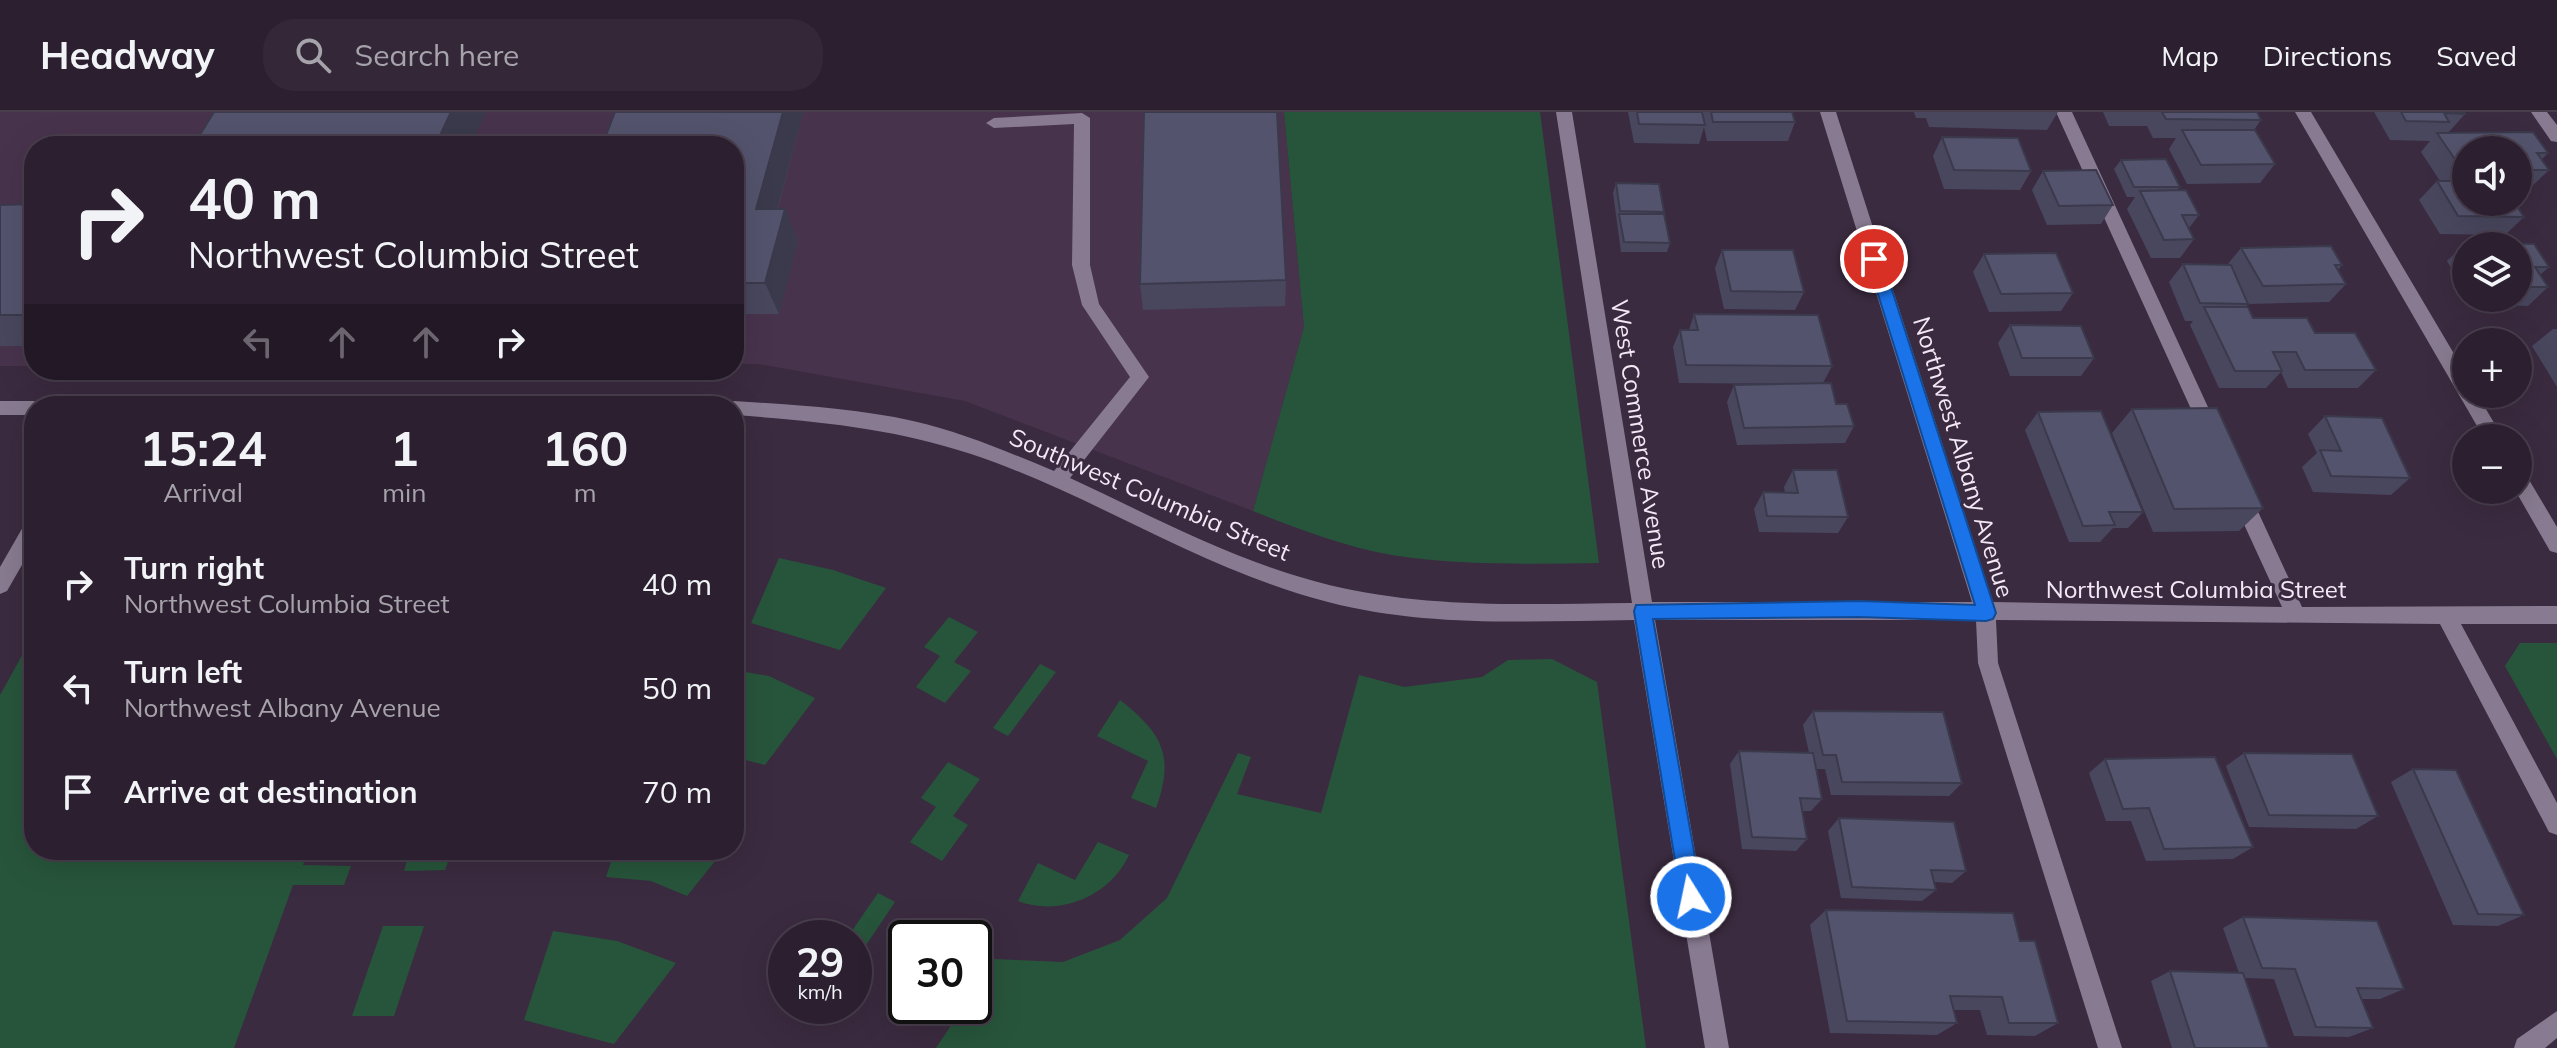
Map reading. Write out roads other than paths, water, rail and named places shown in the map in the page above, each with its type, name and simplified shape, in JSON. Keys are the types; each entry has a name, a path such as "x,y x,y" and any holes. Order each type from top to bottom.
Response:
{"street":[{"name":"West Commerce Avenue","path":"1564,112 1643,611 1717,1048"},
{"name":"Northwest Albany Avenue","path":"1828,112 1986,613 1988,663 2110,1048"},
{"path":"2064,112 2216,443"},
{"path":"2303,112 2452,366"},
{"path":"2539,112 2557,137"},
{"path":"994,123 1082,118 1081,265 1091,305 1140,377 1057,481"},
{"path":"0,408 24,408"},
{"name":"Southwest Columbia Street","path":"744,409 838,415 915,429 980,449 1057,481 1198,548 1256,572 1329,594 1406,608 1477,613 1643,611"},
{"path":"2229,472 2296,616"},
{"path":"2532,502 2557,545"},
{"path":"0,585 24,543"},
{"name":"Northwest Columbia Street","path":"1643,611 1859,609 2296,616 2557,615"},
{"path":"2446,616 2557,825"},
{"path":"2526,1048 2557,1023"}]}
